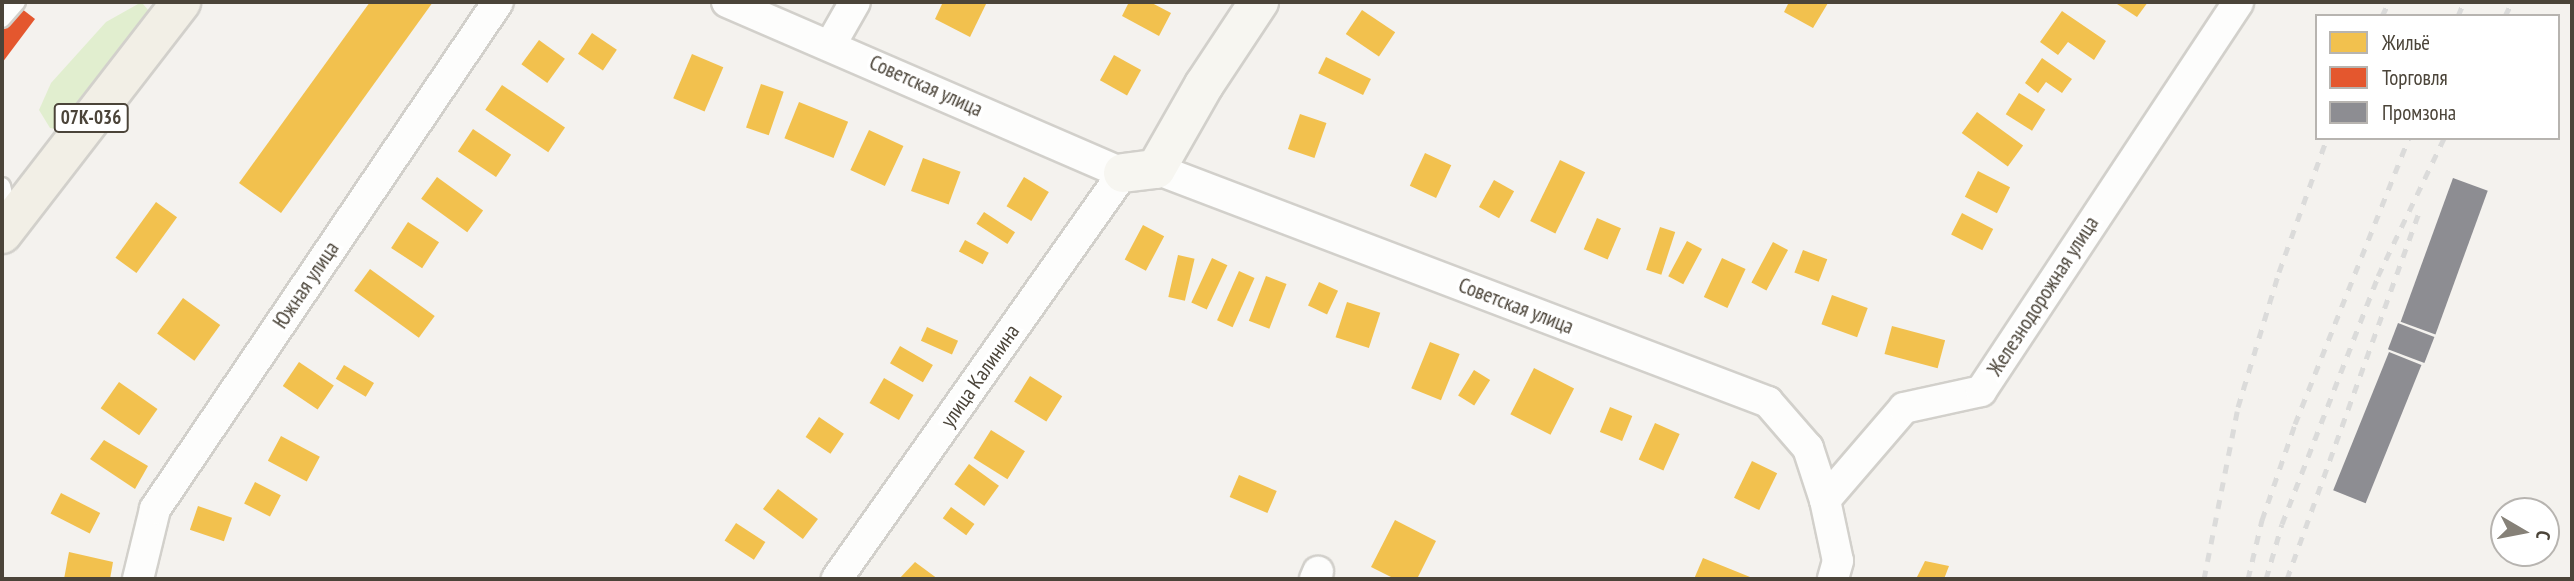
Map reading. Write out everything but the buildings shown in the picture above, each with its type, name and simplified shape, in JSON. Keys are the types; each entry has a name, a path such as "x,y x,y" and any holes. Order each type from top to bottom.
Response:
{"main road":[{"name":"07К-036","path":"5,214 181,2"}],"street":[{"name":"Южная улица","path":"138,579 155,509 498,2"},
{"name":"Советская улица","path":"727,2 1140,171 1768,402 1808,447 1825,500"},
{"path":"831,44 855,2"},
{"name":"улица Калинина","path":"837,579 1204,85 1259,2"},
{"name":"Железнодорожная улица","path":"1825,500 1904,408 1981,391 2238,2"},
{"path":"1825,500 1838,561 1833,579"}],"lane":[{"path":"2,19 17,2"}],"green space":[{"path":"138,4 143,4 149,11 56,129 50,128 39,110 51,83 106,22"}],"railway":[{"path":"2383,14 2389,2"},
{"path":"2459,14 2464,2"},
{"path":"2506,14 2512,2"},
{"path":"2204,579 2238,407 2279,272 2326,140"},
{"path":"2248,579 2262,520 2295,424 2408,140"},
{"path":"2266,579 2282,524 2378,276 2443,140"},
{"path":"2287,579 2421,207"}]}
